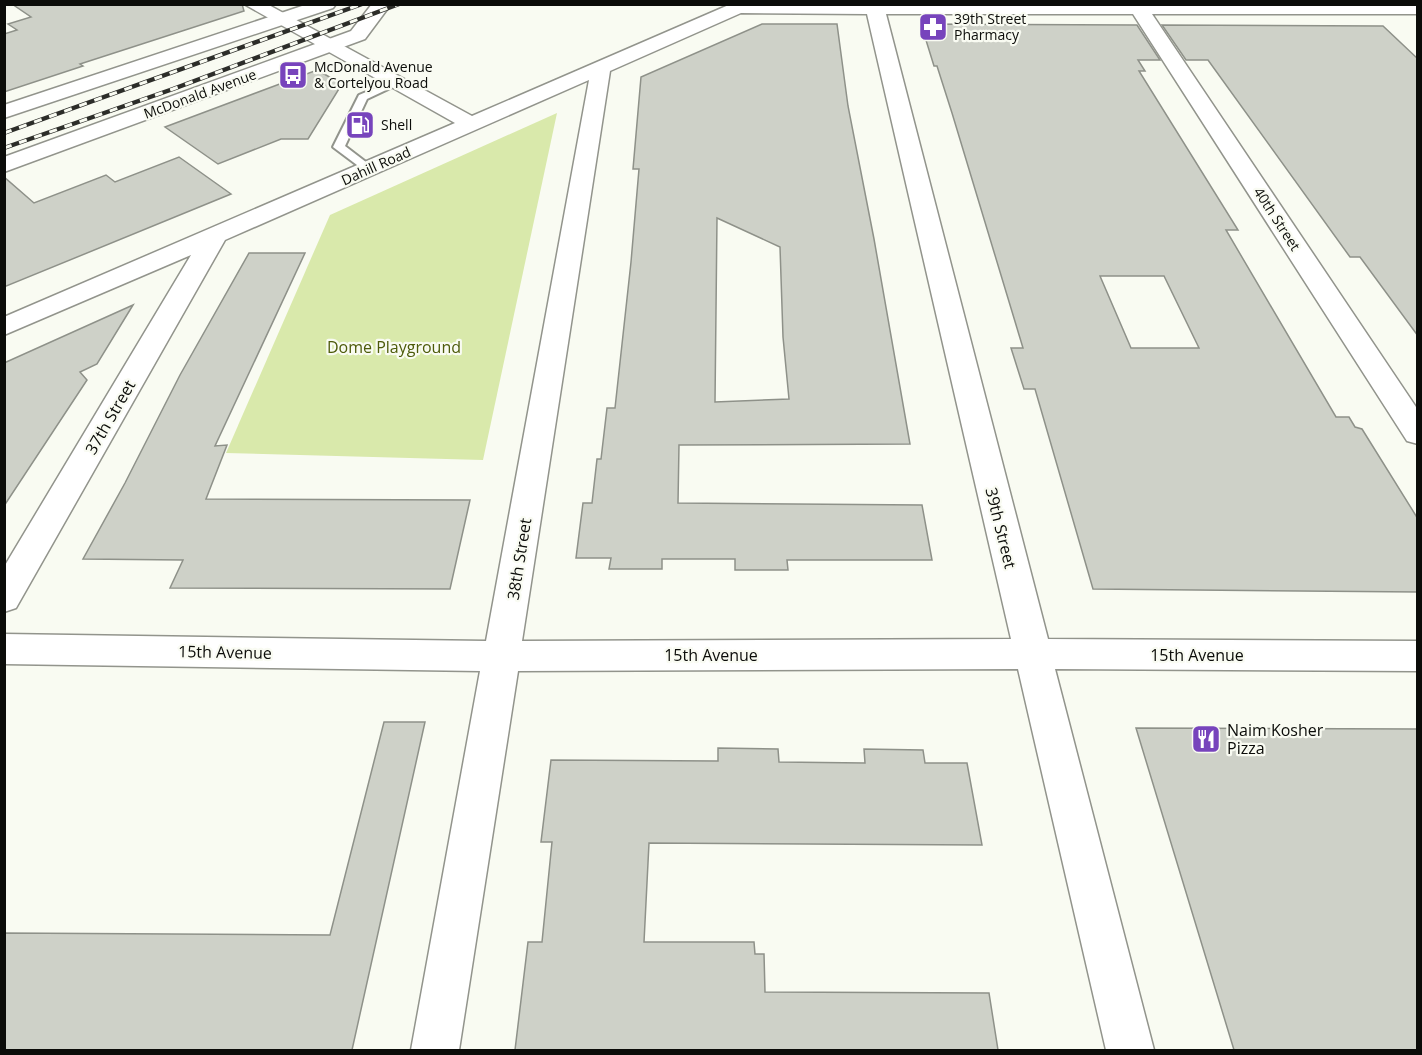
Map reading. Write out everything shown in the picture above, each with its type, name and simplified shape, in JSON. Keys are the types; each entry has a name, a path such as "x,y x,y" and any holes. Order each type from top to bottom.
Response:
{"street":[{"path":"253,4 472,124"},
{"path":"4,112 327,4"},
{"name":"McDonald Avenue","path":"4,165 330,47 358,35 382,4"},
{"path":"743,6 1405,8 1418,24"},
{"name":"Dahill Road","path":"4,327 743,6"},
{"name":"39th Street","path":"874,6 1130,1050"},
{"name":"40th Street","path":"1137,6 1418,434"},
{"name":"38th Street","path":"435,1050 601,67"},
{"name":"37th Street","path":"4,598 215,236"},
{"name":"15th Avenue","path":"4,649 503,657 1034,654 1418,656"}],"lane":[{"path":"369,169 339,147 363,97 396,83"}],"green space":[{"name":"Dome Playground","path":"557,113 483,460 226,453 330,215"}],"building":[{"path":"12,4 242,4 244,11 80,64 83,66 4,92 4,34 17,30 8,24 31,17"},
{"path":"762,24 837,24 848,106 910,444 679,445 678,503 922,505 932,560 787,560 788,570 735,570 735,559 662,559 662,569 609,569 611,558 576,558 583,503 592,503 597,459 601,459 607,408 615,408 639,169 633,169 641,77","holes":["717,218 780,247 783,337 789,399 715,402"]},
{"path":"921,24 1137,25 1160,60 1138,60 1145,71 1139,71 1238,230 1226,230 1336,417 1349,417 1355,427 1362,429 1418,519 1418,592 1093,589 1035,389 1024,389 1011,348 1023,348 952,113 937,66 934,66","holes":["1100,276 1164,276 1199,348 1131,348"]},
{"path":"1162,25 1383,26 1418,59 1418,336 1360,257 1350,257 1208,60 1186,60"},
{"path":"317,70 342,84 308,139 281,139 218,164 165,127"},
{"path":"179,157 231,194 4,287 4,177 34,203 106,175 115,182"},
{"path":"249,253 305,253 215,446 227,445 206,499 470,500 450,589 170,588 183,560 83,559 180,375"},
{"path":"133,305 97,364 80,372 87,380 4,506 4,363"},
{"path":"384,722 425,722 352,1050 4,1050 4,933 330,935"},
{"path":"1136,728 1418,729 1418,1050 1234,1050"},
{"path":"718,748 778,749 779,762 865,763 864,749 923,750 925,763 967,763 982,845 649,843 644,942 754,942 755,954 764,954 765,992 989,993 998,1050 515,1050 528,942 542,942 552,842 541,842 551,760 718,761"}],"railway":[{"path":"4,133 362,4"},
{"path":"4,148 173,89 399,4"}],"place":[{"name":"39th Street Pharmacy","path":"933,27"},
{"name":"McDonald Avenue & Cortelyou Road","path":"293,75"},
{"name":"Shell","path":"360,125"},
{"name":"Naim Kosher Pizza","path":"1206,739"}]}
